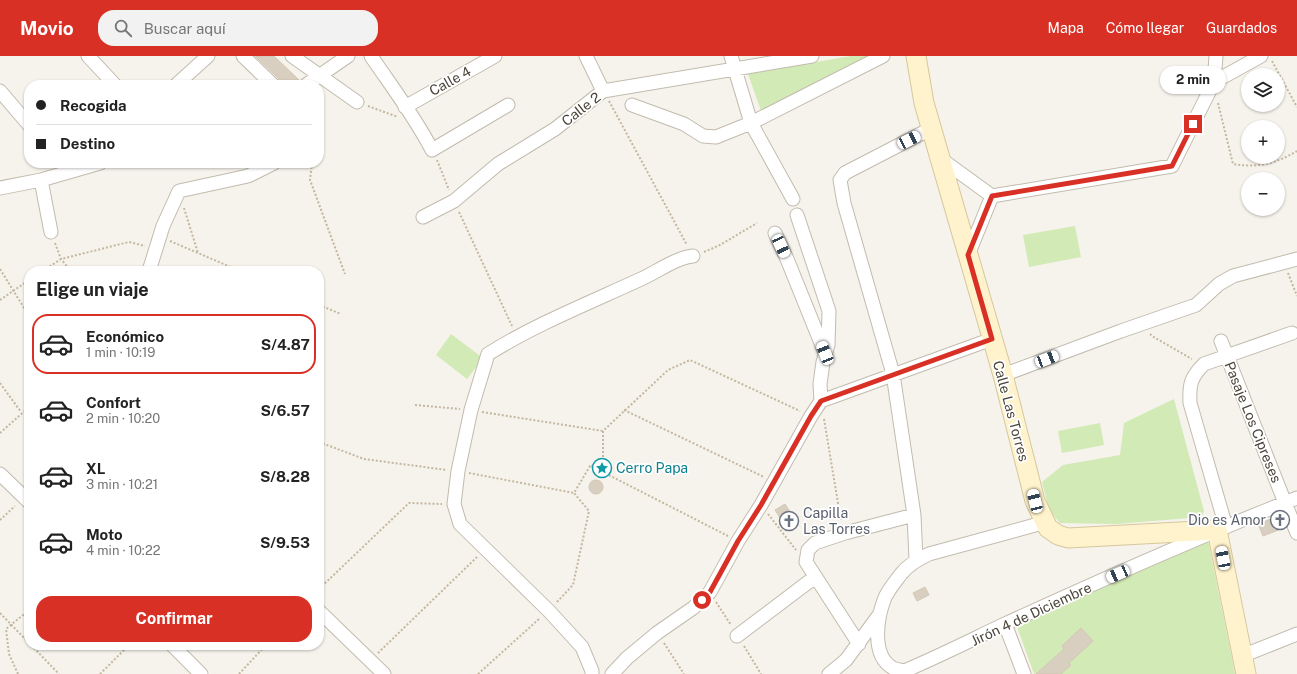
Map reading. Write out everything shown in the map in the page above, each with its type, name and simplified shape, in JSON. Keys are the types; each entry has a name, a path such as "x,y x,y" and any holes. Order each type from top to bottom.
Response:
{"street":[{"path":"88,56 110,80"},
{"path":"182,80 208,56"},
{"path":"243,56 268,80"},
{"path":"292,56 318,76 357,102"},
{"path":"371,56 402,112 420,126 432,150 508,105"},
{"name":"Calle 4","path":"402,112 495,56"},
{"path":"586,56 603,91"},
{"name":"Calle 2","path":"423,217 454,202 498,164 555,129 603,91 732,62 812,56"},
{"path":"632,105 684,124 703,136 716,137 751,123 883,56"},
{"name":"Calle Las Torres","path":"916,56 924,103 1003,375 1035,501 1048,528 1058,535 1068,538 1222,528"},
{"path":"941,158 992,196 1172,166 1214,82 1216,56"},
{"path":"1214,82 1260,56"},
{"path":"313,80 342,57"},
{"path":"732,62 751,123 793,199"},
{"path":"0,91 24,119"},
{"path":"916,560 914,515 893,374 844,203 840,180 845,173 932,128"},
{"path":"0,188 41,180 83,168"},
{"path":"150,266 179,191 248,176 264,168"},
{"path":"41,180 52,232"},
{"path":"968,255 992,196"},
{"path":"797,215 829,312 828,345 825,353 820,384 821,401"},
{"path":"775,233 788,259 825,353"},
{"path":"592,674 592,670 582,647 549,611 460,524 454,504 458,472 471,410 488,354 517,336 685,257 693,256"},
{"path":"1003,375 1142,323 1196,305 1220,284 1233,276 1297,259"},
{"path":"1292,333 1204,364 1196,372 1189,389 1190,403 1222,528 1244,665 1297,634"},
{"path":"612,674 627,658 657,633 693,608 710,592 738,541 761,505 821,401 992,339"},
{"name":"Pasaje Los Cipreses","path":"1221,341 1291,500 1297,533"},
{"path":"0,474 24,497"},
{"name":"Jirón 4 de Diciembre","path":"901,672 925,669 1005,624 1222,528 1291,500"},
{"path":"859,644 806,562 808,550 815,544 845,533 914,515"},
{"path":"901,672 893,668 885,661 877,644 884,599 901,574 916,560 929,554 1046,522"},
{"path":"737,636 815,577"},
{"path":"829,674 846,660 881,613"},
{"path":"324,616 384,674"},
{"path":"1005,624 1024,674"},
{"path":"177,650 202,674"}],"path":[{"path":"1270,56 1297,107"},
{"path":"1214,82 1233,164 1248,166 1279,162 1297,151"},
{"path":"603,91 693,256 720,245 757,223"},
{"path":"357,102 402,112"},
{"path":"432,150 454,202 517,336"},
{"path":"311,168 310,180 345,274"},
{"path":"179,191 198,253"},
{"path":"52,232 61,259 67,266"},
{"path":"160,237 228,266"},
{"path":"50,266 61,259 129,242 156,249"},
{"path":"1284,262 1297,296"},
{"path":"0,268 24,308"},
{"path":"0,300 24,284"},
{"path":"324,307 341,314"},
{"path":"1142,323 1152,336 1190,359 1204,364"},
{"path":"478,674 549,611 573,585 589,511 574,493 590,466 600,464 603,459 603,431 668,370 690,360 811,416"},
{"path":"0,383 22,412 0,433"},
{"path":"821,401 842,525 845,533"},
{"path":"415,405 471,410 603,431"},
{"path":"624,410 774,482"},
{"path":"590,466 738,541"},
{"path":"324,584 409,503 454,504"},
{"path":"761,505 806,562"},
{"path":"370,660 485,550"},
{"path":"710,592 761,674"},
{"path":"0,613 24,638"},
{"path":"18,674 9,654 6,640 6,630 24,614"},
{"path":"657,633 684,674"},
{"path":"36,650 58,674"},
{"path":"100,674 124,650"},
{"path":"239,674 261,650"}],"green space":[{"path":"851,56 872,56 761,111 748,74"},
{"path":"1075,226 1081,257 1029,267 1023,235"},
{"path":"451,334 483,358 467,379 436,355"},
{"path":"1174,399 1204,511 1202,517 1116,524 1060,523 1049,510 1042,482 1063,465 1120,455 1124,423"},
{"path":"1100,423 1104,445 1062,453 1058,431"},
{"path":"1208,540 1235,674 1034,674 1016,624"}],"building":[{"path":"255,56 274,56 299,80 279,79"},
{"path":"593,480 599,480 603,484 603,490 599,494 593,494 589,490 589,484"},
{"path":"785,504 796,521 786,527 775,510"},
{"path":"1281,515 1286,527 1263,536 1258,524"},
{"path":"925,587 929,595 917,601 913,593"},
{"path":"1081,628 1093,641 1069,663 1071,665 1061,674 1036,674 1064,649 1062,646"}],"place":[{"name":"Cerro Papa","path":"602,468"},
{"name":"Dio es Amor","path":"1280,520"},
{"name":"Capilla Las Torres","path":"789,521"}],"route":[{"path":"702,600 710,592 738,541 761,505 821,401 992,339 968,255 992,196 1172,166 1193,124"}]}
